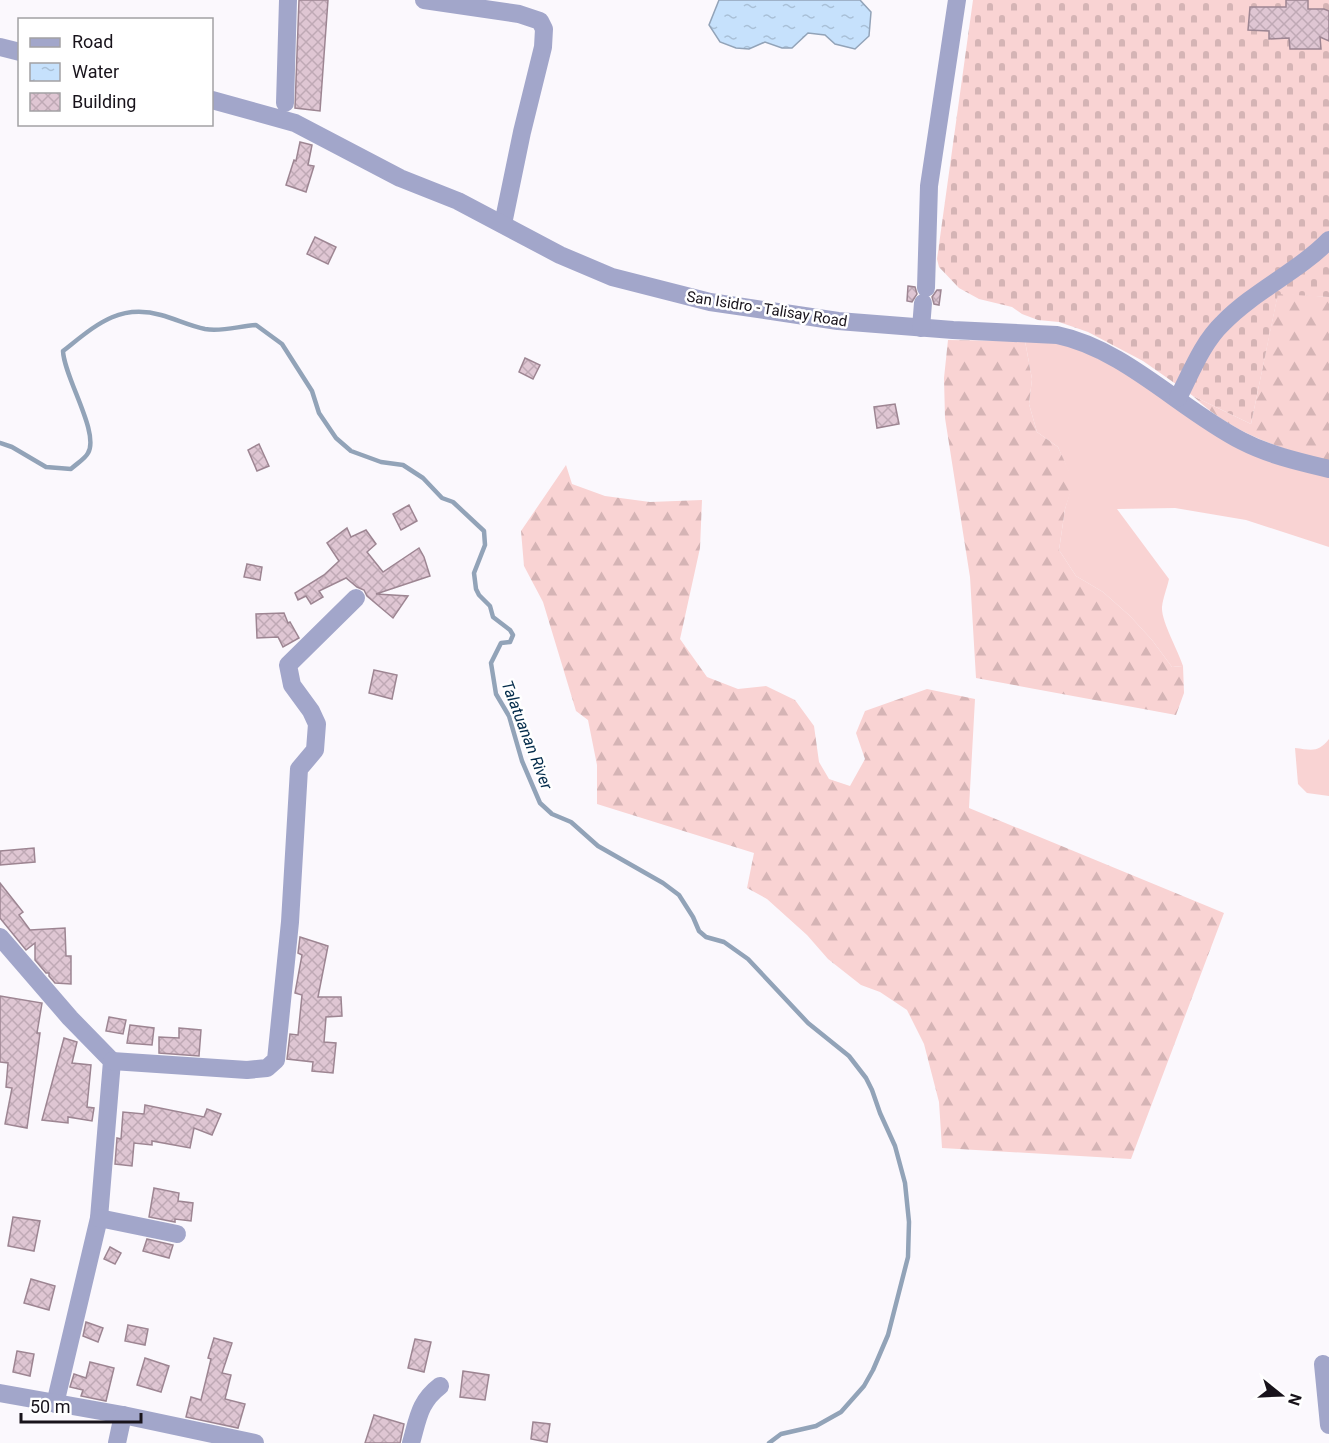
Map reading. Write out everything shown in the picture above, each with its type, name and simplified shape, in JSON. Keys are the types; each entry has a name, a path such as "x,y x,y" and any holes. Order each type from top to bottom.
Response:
{"street":[{"path":"285,103 288,0"},
{"path":"424,0 519,14 540,21 544,29 542,53 522,132 503,224"},
{"path":"921,328 929,186 957,0"},
{"path":"0,47 18,52"},
{"name":"San Isidro - Talisay Road","path":"213,100 295,123 392,174 449,197 598,273 710,302 838,321 1057,335 1072,338 1088,344 1178,398 1242,441 1281,456 1329,469"},
{"path":"1178,398 1202,351 1221,324 1252,298 1318,251 1329,240"},
{"path":"0,937 70,1018 112,1061 247,1070 267,1068 276,1060 290,922 298,769 315,750 317,724 311,711 292,685 288,665 356,598"},
{"path":"56,1404 99,1218 112,1061"},
{"path":"99,1218 177,1234"},
{"path":"1323,1364 1329,1425"},
{"path":"411,1443 421,1404 440,1386"},
{"path":"0,1393 123,1415 255,1443"},
{"path":"117,1443 123,1415"}],"green space":[{"path":"973,0 1329,0 1329,297 1278,294 1251,424 1193,396 1143,361 1088,332 1059,322 1038,320 1012,307 979,299 959,288 939,267 937,259"},
{"path":"1278,293 1329,297 1329,462 1256,438 1223,420 1193,396 1251,424"},
{"path":"948,340 1025,341 1032,379 1029,404 1037,432 1058,447 1074,482 1065,509 1059,550 1076,576 1103,592 1130,616 1172,667 1183,666 1184,693 1176,715 976,678 970,577 945,418 944,378"},
{"path":"1061,340 1329,475 1329,547 1246,520 1175,508 1117,509 1169,579 1162,613 1183,666 1172,667 1130,616 1103,592 1076,576 1059,550 1065,509 1073,482 1058,447 1037,432 1029,404 1032,379 1025,341"},
{"path":"566,465 572,484 605,496 650,502 702,500 700,548 680,639 707,677 738,689 766,686 795,700 814,726 819,762 829,779 850,786 865,759 856,733 865,711 927,689 975,699 969,808 1224,913 1131,1159 942,1148 939,1102 924,1044 907,1010 880,992 861,985 828,959 807,935 767,899 747,888 754,853 597,804 597,765 588,720 576,711 543,602 524,566 521,531"},
{"path":"1329,739 1329,796 1307,793 1298,784 1295,748 1318,749"}],"water":[{"path":"719,0 860,0 871,12 869,36 855,49 835,44 825,35 808,33 792,48 782,48 765,42 749,49 736,48 720,42 709,25"}],"building":[{"path":"299,0 328,0 320,111 295,108"},
{"path":"1286,0 1308,0 1308,9 1329,11 1329,41 1320,37 1321,49 1290,49 1289,38 1269,39 1269,31 1248,30 1250,7 1286,7"},
{"path":"300,142 312,145 308,165 314,166 306,192 286,185 294,160 296,161"},
{"path":"315,237 336,247 328,264 307,254"},
{"path":"908,286 915,287 917,294 912,302 907,301"},
{"path":"937,290 941,290 939,305 934,304 932,297"},
{"path":"525,358 540,365 533,379 519,372"},
{"path":"895,404 899,424 877,428 874,407"},
{"path":"259,444 269,466 257,471 248,450"},
{"path":"409,505 417,521 401,530 393,514"},
{"path":"347,528 351,537 366,530 376,544 367,552 383,572 419,548 424,557 430,576 376,594 408,596 393,618 367,596 364,590 346,578 319,591 323,597 311,604 306,596 298,600 295,593 324,575 339,561 327,543"},
{"path":"247,564 262,567 260,580 244,577"},
{"path":"284,613 299,638 283,647 278,637 257,638 256,614"},
{"path":"374,670 397,675 392,699 369,693"},
{"path":"34,848 35,862 0,865 0,851"},
{"path":"0,883 23,912 19,915 30,930 65,928 66,956 71,956 71,984 55,983 49,973 46,973 35,960 35,943 26,950 0,918"},
{"path":"300,937 328,946 318,997 341,997 342,1016 326,1017 324,1042 336,1043 333,1073 312,1071 313,1062 287,1059 290,1034 298,1035 302,995 295,993 302,955 298,953"},
{"path":"0,996 42,1003 27,1128 5,1124 12,1088 6,1087 8,1063 0,1062"},
{"path":"109,1017 126,1020 123,1034 106,1031"},
{"path":"130,1025 154,1028 152,1045 127,1043"},
{"path":"179,1028 201,1030 199,1056 159,1053 159,1037 179,1038"},
{"path":"64,1038 77,1042 72,1063 91,1065 87,1107 94,1108 92,1121 68,1117 68,1123 42,1120"},
{"path":"145,1105 204,1117 207,1109 221,1114 212,1135 194,1128 190,1148 152,1141 152,1145 134,1143 132,1166 115,1164 117,1138 121,1139 123,1112 144,1114"},
{"path":"154,1188 179,1193 178,1201 193,1203 191,1221 175,1219 175,1222 149,1217"},
{"path":"13,1217 40,1221 34,1251 8,1246"},
{"path":"147,1239 173,1245 169,1258 143,1251"},
{"path":"110,1247 121,1253 115,1264 104,1259"},
{"path":"31,1279 55,1286 49,1310 24,1303"},
{"path":"86,1322 103,1328 98,1342 83,1336"},
{"path":"128,1325 148,1329 145,1345 125,1341"},
{"path":"214,1338 232,1343 222,1373 231,1375 225,1399 245,1404 238,1428 186,1417 191,1397 201,1400"},
{"path":"415,1339 431,1342 424,1372 408,1368"},
{"path":"17,1351 34,1354 30,1376 13,1372"},
{"path":"145,1358 169,1366 161,1392 137,1385"},
{"path":"90,1362 114,1368 106,1401 81,1396 83,1390 70,1387 74,1374 86,1378"},
{"path":"463,1371 489,1375 485,1400 460,1397"},
{"path":"374,1415 404,1424 400,1443 365,1443"},
{"path":"533,1422 550,1424 547,1442 531,1439"}],"waterway":[{"name":"Talatuanan River","path":"0,443 12,447 46,467 71,469 85,457 90,444 89,432 63,351 108,319 132,312 146,312 211,330 256,325 282,344 312,391 319,413 336,438 351,451 381,462 403,465 423,478 442,498 453,502 484,531 485,545 474,573 476,589 490,606 493,617 513,635 510,642 501,643 491,663 496,694 509,716 522,761 540,803 552,814 571,822 598,846 663,883 679,895 699,931 706,937 724,942 748,959 808,1023 849,1056 866,1078 895,1146 905,1183 909,1222 908,1257 888,1335 864,1386 841,1412 816,1426 781,1434 769,1443"}]}
